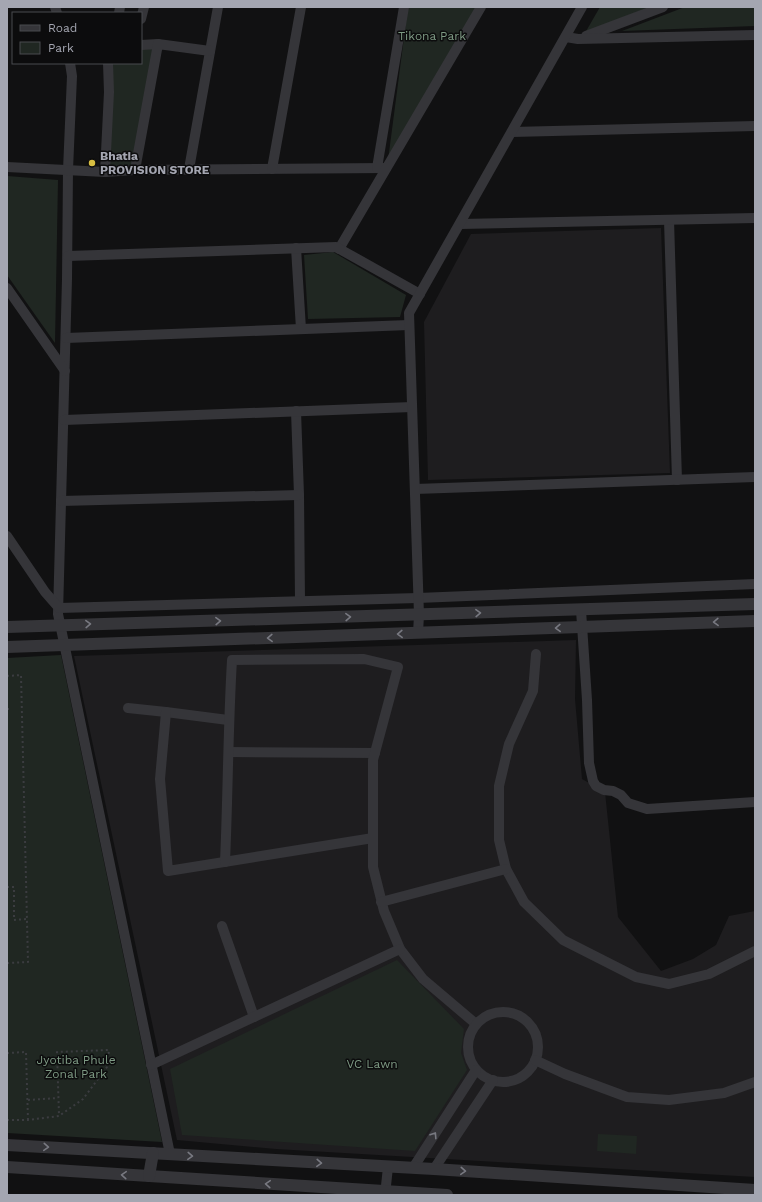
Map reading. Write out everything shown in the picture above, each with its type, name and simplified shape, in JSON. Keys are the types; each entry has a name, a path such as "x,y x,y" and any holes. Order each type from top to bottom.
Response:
{"street":[{"path":"189,169 218,7"},
{"path":"272,169 301,7"},
{"path":"382,168 404,7"},
{"path":"339,249 382,168 480,7"},
{"path":"418,633 419,615 409,313 582,7"},
{"path":"578,39 663,7"},
{"path":"566,36 578,39 755,35"},
{"path":"142,45 158,44 210,51"},
{"path":"135,170 158,44"},
{"path":"70,64 72,76 68,170 68,256 59,608 60,625 170,1154"},
{"path":"105,172 109,92 108,64"},
{"path":"512,132 755,126"},
{"path":"7,167 105,172 189,169 382,168"},
{"path":"460,224 755,218"},
{"path":"669,220 677,480"},
{"path":"68,256 336,247 420,294"},
{"path":"296,248 301,329"},
{"path":"7,288 65,371"},
{"path":"66,338 409,325"},
{"path":"64,420 412,407"},
{"path":"296,411 299,495 300,601"},
{"path":"415,489 755,477"},
{"path":"62,501 299,495"},
{"path":"7,536 45,592 59,608"},
{"path":"59,608 418,598 755,584"},
{"path":"7,627 755,604"},
{"path":"581,610 589,763 593,781 596,786 604,790 613,791 621,795 628,803 647,809 755,802"},
{"path":"7,647 755,621"},
{"path":"536,654 533,691 509,744 499,786 499,840 506,869 524,902 563,940 636,977 669,984 710,974 755,951"},
{"path":"225,862 229,752 228,720 232,660 364,659 398,667 373,760 373,867 384,911 400,949 423,979 476,1024"},
{"path":"128,708 228,720"},
{"path":"166,712 160,779 168,871 373,838"},
{"path":"229,752 375,753"},
{"path":"382,902 506,869"},
{"path":"222,926 254,1017"},
{"path":"151,1065 400,949"},
{"path":"506,1012 522,1017 530,1024 537,1037 538,1050 536,1060 526,1074 514,1081 500,1082 486,1078 476,1070 469,1055 468,1044 476,1024 492,1013 506,1012"},
{"path":"536,1060 565,1074 627,1097 669,1100 724,1093 755,1082"},
{"path":"413,1168 476,1070"},
{"path":"434,1169 493,1080"},
{"path":"7,1144 434,1169 755,1190"},
{"path":"149,1176 153,1153"},
{"path":"7,1167 385,1193 447,1195"},
{"path":"385,1193 388,1167"}],"path":[{"path":"7,676 21,675 28,962 7,963"},
{"path":"7,709 11,708"},
{"path":"7,887 14,887 14,920 26,919"},
{"path":"7,1120 28,1120 59,1116 83,1099 107,1067 109,1050 57,1052 59,1116"},
{"path":"7,1053 26,1052 28,1120"},
{"path":"27,1100 58,1098"}],"shaded area":[{"path":"661,228 670,473 428,480 424,322 471,234"},
{"path":"576,640 575,699 582,779 605,792 618,917 661,971 693,959 716,945 729,916 755,911 755,1177 276,1149 177,1140 74,656"}],"green space":[{"name":"Tikona Park","path":"408,7 480,7 387,168"},
{"path":"600,7 649,7 585,33"},
{"path":"685,7 755,7 755,26 622,31"},
{"path":"158,44 135,170 110,166 111,64 142,64 142,45"},
{"path":"7,176 58,180 55,343 7,275"},
{"path":"333,252 406,295 400,317 308,319 304,255"},
{"name":"Jyotiba Phule Zonal Park","path":"61,655 162,1142 7,1133 7,658"},
{"name":"VC Lawn","path":"397,960 464,1029 461,1053 467,1070 415,1151 182,1135 170,1069"},
{"path":"598,1134 637,1136 636,1154 597,1151"}],"place":[{"name":"Bhatia PROVISION STORE","path":"92,163"}]}
